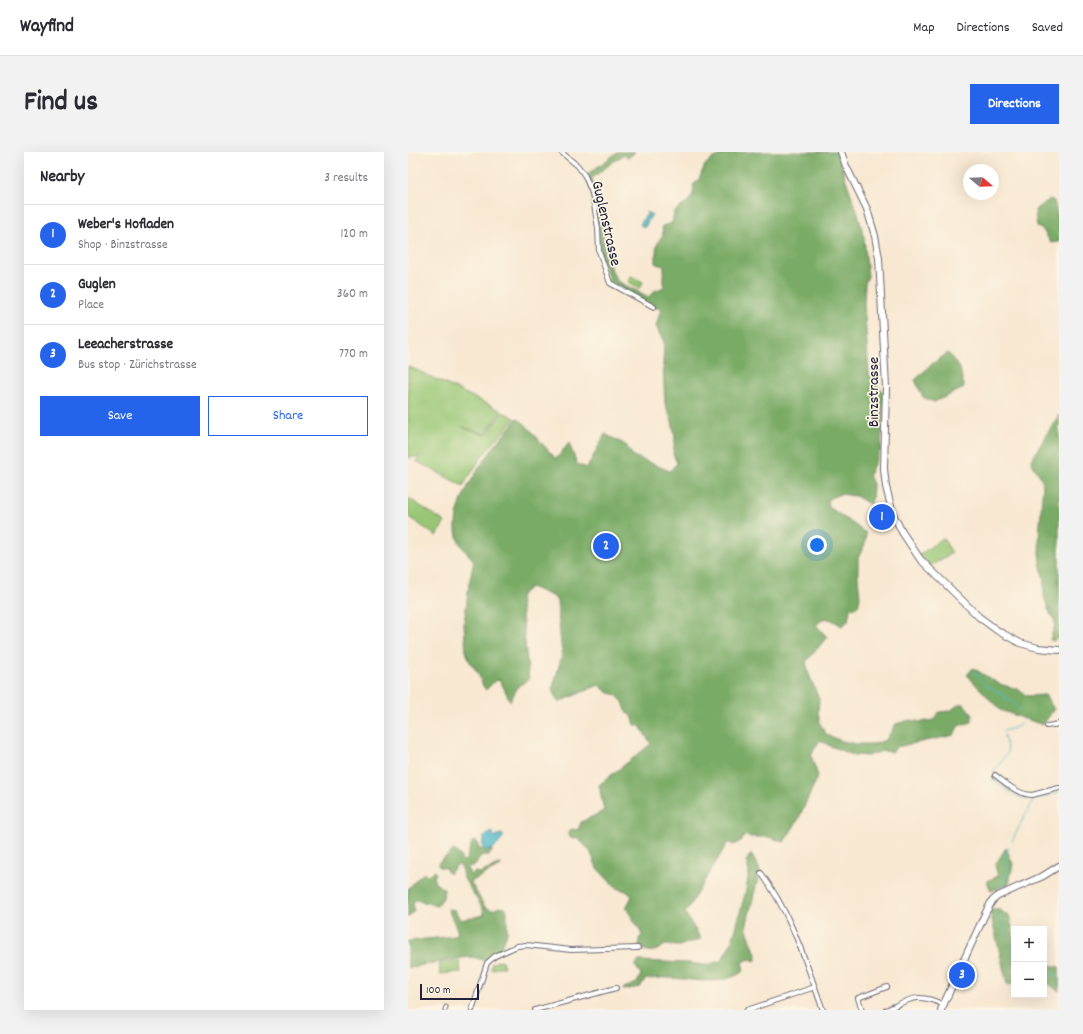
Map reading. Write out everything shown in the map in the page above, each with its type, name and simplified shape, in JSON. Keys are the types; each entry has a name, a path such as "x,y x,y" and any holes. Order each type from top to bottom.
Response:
{"main road":[{"name":"Binzstrasse","path":"841,152 846,166 867,209 875,236 879,258 886,381 884,469 888,497 898,525 910,546 927,567 971,608 979,618 1011,639 1038,648 1059,650"},
{"path":"942,1008 992,901 998,896 1043,876 1059,866"}],"street":[{"name":"Guglenstrasse","path":"561,152 578,166 585,176 592,193 598,228 599,251 610,283 654,307"},
{"path":"1047,726 1059,724"},
{"path":"995,775 1015,790 1032,795 1059,788"},
{"path":"761,873 776,896 793,929 823,1010"},
{"path":"472,1010 487,963 495,956 517,946 526,945 571,950 638,948"},
{"path":"862,1010 858,998 886,986"},
{"path":"747,1010 815,987"},
{"path":"535,1010 616,988"},
{"path":"886,1010 917,998 928,998 942,1008"}],"green space":[{"path":"618,152 635,152 628,158 625,155 617,159 592,178 600,208 606,259 617,281 649,297 654,291 664,287 664,266 656,264 657,245 663,235 662,226 672,223 674,212 685,204 691,197 694,190 693,185 699,179 705,165 710,160 728,152 837,152 858,213 864,238 868,276 865,284 864,304 869,373 875,384 884,392 881,449 869,475 873,484 872,501 869,504 856,496 840,494 828,499 829,507 866,533 865,544 858,558 860,597 858,606 850,609 848,621 842,626 825,618 816,625 827,637 806,662 808,672 819,699 818,712 820,724 827,735 842,741 855,744 874,744 886,740 896,724 910,720 921,722 934,720 939,712 950,711 959,704 964,704 972,714 972,722 958,726 954,735 896,747 893,752 882,751 868,756 853,755 830,746 820,740 811,755 818,776 798,820 784,842 769,837 751,837 745,835 741,841 733,845 728,842 685,913 701,939 679,946 665,945 652,951 646,951 639,947 639,939 642,935 626,908 632,896 626,891 616,888 597,868 590,851 577,837 573,839 568,836 572,829 578,830 581,822 604,811 599,785 651,744 640,726 635,725 632,716 627,713 623,702 616,695 607,692 599,685 559,702 556,699 553,687 562,655 557,601 554,597 531,587 520,596 529,680 519,685 510,701 500,680 495,681 486,690 466,652 464,624 469,584 474,561 459,542 456,527 458,511 474,476 496,444 517,418 525,424 556,459 569,443 577,464 587,468 605,434 626,445 633,456 670,471 677,463 673,454 675,438 672,421 665,404 663,364 664,342 656,326 661,309 654,307 610,283 602,260 592,193 585,176"},
{"path":"1050,199 1054,201 1059,223 1059,242 1051,243 1043,230 1037,227 1035,210"},
{"path":"631,276 643,282 640,288 628,282"},
{"path":"948,353 960,368 964,388 934,402 923,397 915,380 932,364"},
{"path":"408,366 502,411 484,434 462,427 485,435 503,412 515,418 482,456 463,486 416,461 419,456 408,458"},
{"path":"1059,415 1059,638 1053,641 1050,640 1055,625 1054,618 1050,614 1044,597 1044,581 1040,561 1039,538 1043,483 1031,460"},
{"path":"408,498 445,522 436,536 408,516"},
{"path":"943,538 952,553 930,566 919,555"},
{"path":"973,668 999,684 1018,689 1026,696 1045,695 1054,709 1043,725 1000,710 967,675"},
{"path":"475,841 479,849 486,851 492,850 492,852 489,855 482,855 475,865 467,867 470,875 476,872 480,873 501,864 471,883 485,907 492,910 500,907 505,908 507,911 507,933 499,953 487,961 472,957 453,959 408,968 408,941 455,936 458,932 448,909 455,910 460,920 484,915 483,909 463,877 461,866 457,865 449,874 446,868 439,867 438,863 454,850 460,855 462,861 466,860 472,842"},
{"path":"1006,848 1013,864 1009,884 991,891 987,881 998,876 995,865"},
{"path":"751,854 760,870 746,927 757,957 755,961 750,959 742,962 744,971 727,979 699,981 668,978 646,979 640,987 623,990 624,988 637,983 641,974 635,966 639,961 706,965 721,961 731,943 736,928 746,890 749,871 746,861"},
{"path":"434,871 436,873 434,878 435,883 444,889 443,898 437,906 415,900 413,903 414,911 408,918 408,889 424,873 427,875"},
{"path":"998,909 1010,917 1012,926 1011,985 1007,984 990,911"},
{"path":"459,960 461,972 440,974 439,963"},
{"path":"502,960 504,967 491,970 492,963"},
{"path":"1047,965 1059,967 1059,991 1047,983"}],"water":[{"path":"647,212 652,214 645,227 640,225 645,216 648,216 646,214"},
{"path":"491,831 494,837 500,834 503,835 503,837 496,846 486,851 483,848 483,841 486,834"}],"waterway":[{"path":"974,672 987,686 1003,695 1006,700 1011,701 1020,710"},
{"path":"1003,731 1018,726 1024,719"},
{"path":"993,772 1008,752 1004,735"},
{"path":"990,777 1011,793"},
{"path":"1012,841 1033,800 1059,792"},
{"path":"1014,795 1027,800"},
{"path":"1000,887 1009,870 1005,859 1009,848"},
{"path":"1001,915 1006,937"},
{"path":"1047,973 1059,976"}],"place":[{"name":"Weber's Hofladen","path":"882,517"},
{"name":"Guglen","path":"606,546"},
{"name":"Leeacherstrasse","path":"962,975"}]}
